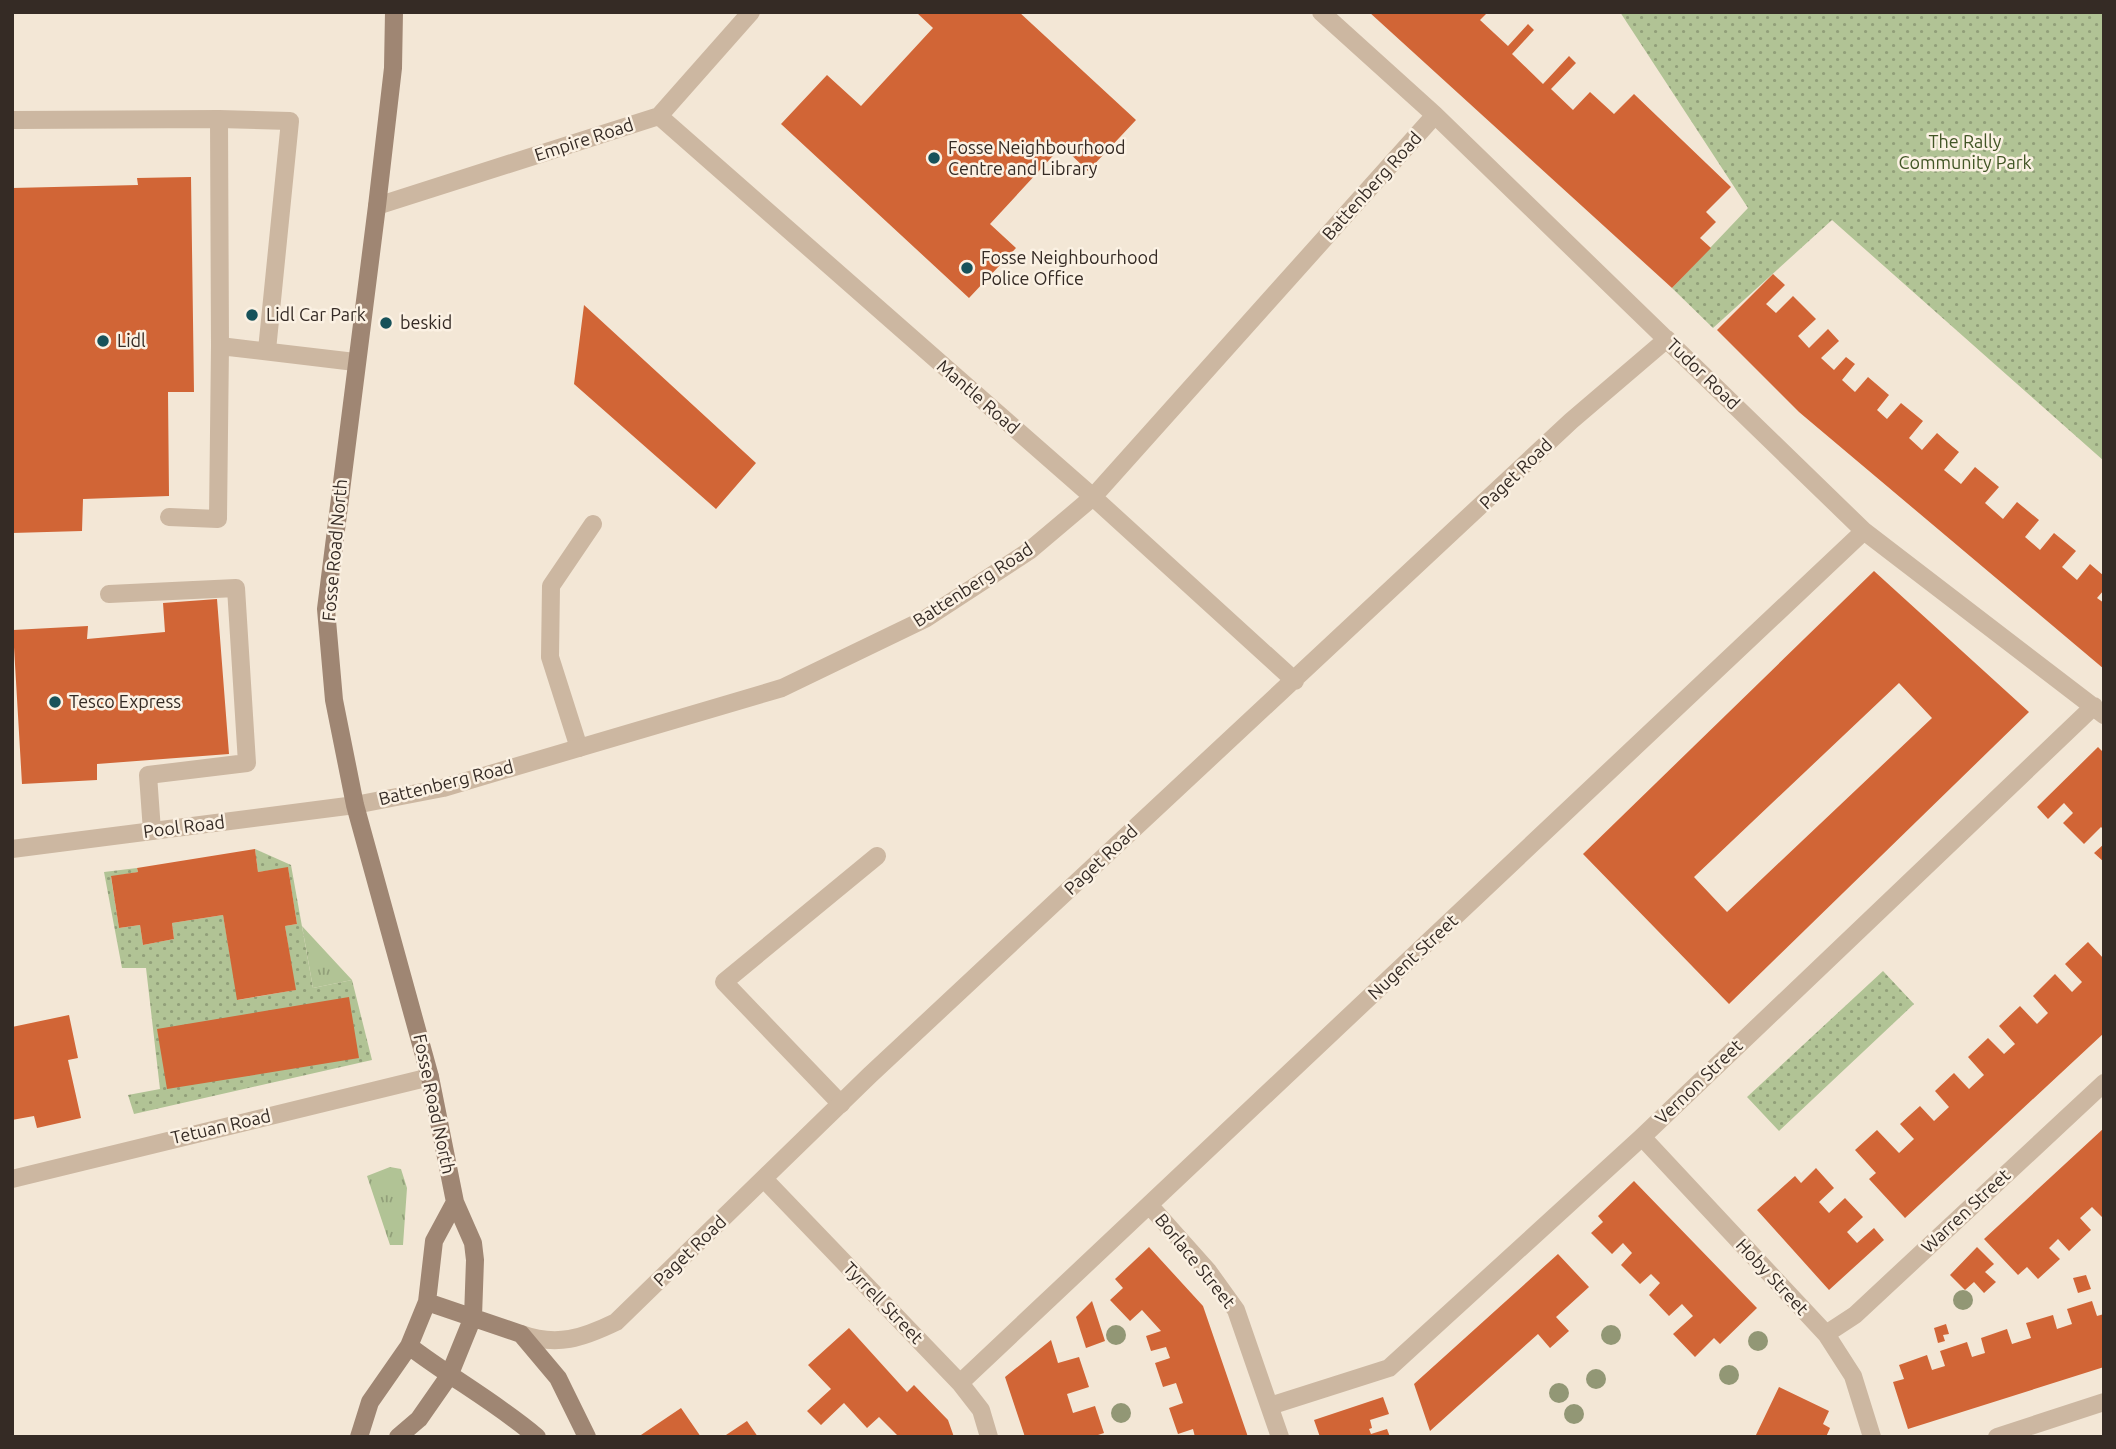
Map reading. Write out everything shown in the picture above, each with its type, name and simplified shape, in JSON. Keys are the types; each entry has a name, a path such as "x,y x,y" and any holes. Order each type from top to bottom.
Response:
{"street":[{"name":"Fosse Road North","path":"394,12 393,68 326,608 334,700 355,805 430,1077 455,1202 473,1243 473,1317"},
{"path":"659,116 751,12"},
{"name":"Tudor Road","path":"1321,12 1435,116 1864,531 2099,710"},
{"name":"Empire Road","path":"377,206 659,116"},
{"name":"Mantle Road","path":"659,116 1093,498 1295,681"},
{"name":"Battenberg Road","path":"355,805 443,788 782,688 925,619 1029,551 1093,498 1435,116"},
{"path":"13,120 290,121 267,351"},
{"path":"169,517 218,520 219,120"},
{"name":"Paget Road","path":"521,1334 542,1342 564,1340 597,1331 616,1322 841,1104 1571,421 1667,339"},
{"path":"220,346 355,362"},
{"path":"579,748 550,657 551,586 593,524"},
{"name":"Nugent Street","path":"960,1383 1864,531"},
{"path":"109,594 236,588 247,763 148,775 152,831"},
{"name":"Vernon Street","path":"1270,1406 1389,1368 1642,1137 2099,710"},
{"name":"Pool Road","path":"12,849 355,805"},
{"path":"841,1104 724,982 877,856"},
{"name":"Tetuan Road","path":"12,1178 430,1077"},
{"name":"Warren Street","path":"1826,1334 1855,1315 2104,1083"},
{"name":"Hoby Street","path":"1642,1137 1826,1334 1853,1376 1872,1437"},
{"name":"Tyrrell Street","path":"764,1178 960,1383 981,1410 989,1437"},
{"path":"359,1437 370,1402 409,1346 427,1302 434,1241 455,1202"},
{"name":"Borlace Street","path":"1150,1206 1208,1271 1236,1310 1280,1437"},
{"path":"427,1302 521,1334 558,1378 587,1437"},
{"path":"398,1437 419,1419 449,1376 473,1317"},
{"path":"409,1346 449,1376 502,1407 537,1437"},
{"path":"1997,1437 2104,1402"}],"green space":[{"name":"The Rally Community Park","path":"1620,12 2104,12 2104,461 1832,220 1713,328 1672,288 1748,208"},
{"path":"255,849 291,865 313,988 352,980 372,1060 134,1114 128,1095 160,1089 146,968 122,968 104,872 137,868 138,872 111,877 119,928 140,925 143,945 174,939 172,923 223,915 238,1000 295,990 285,926 297,924 288,868 258,872"},
{"path":"302,926 352,980 313,988"},
{"path":"1883,971 1914,1004 1779,1131 1747,1097"},
{"path":"390,1167 401,1169 407,1188 403,1245 390,1245 367,1176"}],"building":[{"name":"Fosse Neighbourhood Centre and Library","path":"916,12 1019,12 1136,120 1088,171 1062,146 990,224 1016,248 969,298 781,124 827,75 861,106 933,28"},
{"path":"1369,12 1488,12 1480,20 1508,46 1528,24 1534,30 1512,54 1543,84 1569,56 1576,63 1551,89 1573,110 1590,92 1614,114 1634,94 1731,187 1706,212 1716,222 1700,238 1711,248 1672,288"},
{"name":"Lidl","path":"191,177 194,392 168,392 169,496 83,499 82,531 12,533 12,188 138,185 137,178"},
{"path":"1773,274 1785,285 1766,304 1776,313 1793,296 1816,319 1798,336 1809,348 1828,329 1839,341 1821,358 1834,370 1846,357 1855,364 1842,380 1855,392 1868,377 1889,395 1877,410 1887,419 1901,403 1923,421 1909,438 1922,450 1937,433 1959,452 1944,470 1961,484 1975,467 1999,487 1985,503 2003,519 2017,502 2039,520 2025,537 2040,550 2054,533 2076,551 2062,567 2077,580 2090,564 2104,576 2104,590 2097,598 2104,603 2104,669 1799,412 1717,330"},
{"path":"584,305 756,463 716,509 574,384"},
{"path":"1874,571 2029,712 1729,1004 1583,854","holes":["1899,683 1932,718 1727,912 1694,877"]},
{"path":"217,599 229,754 97,764 97,780 22,784 13,630 88,626 87,639 165,632 163,603"},
{"path":"2098,747 2104,753 2104,830 2101,827 2084,844 2063,823 2073,813 2064,803 2048,819 2037,807"},
{"path":"2104,844 2104,862 2094,853"},
{"path":"255,849 258,872 288,867 297,924 285,926 296,990 237,1000 223,915 172,923 174,939 143,945 140,925 119,928 111,876 138,872 137,868"},
{"path":"2088,942 2104,959 2104,1033 1905,1218 1869,1179 1876,1173 1855,1150 1877,1130 1899,1153 1914,1139 1900,1124 1920,1106 1934,1121 1949,1107 1935,1091 1954,1073 1969,1089 1984,1075 1968,1057 1988,1038 2004,1054 2015,1044 1999,1026 2020,1006 2037,1024 2048,1013 2033,996 2055,974 2072,992 2082,982 2065,964"},
{"path":"349,997 359,1058 167,1089 157,1029"},
{"path":"69,1015 78,1058 68,1060 81,1118 37,1128 34,1116 12,1120 12,1027"},
{"path":"2104,1128 2104,1219 2092,1207 2080,1218 2091,1230 2069,1251 2058,1239 2049,1248 2060,1259 2038,1279 2027,1267 2018,1275 1984,1239"},
{"path":"1816,1168 1834,1188 1819,1202 1829,1213 1845,1198 1863,1217 1847,1232 1857,1243 1874,1228 1884,1240 1829,1290 1757,1210 1795,1176 1801,1183"},
{"path":"1634,1181 1757,1308 1720,1344 1714,1338 1695,1357 1673,1334 1693,1316 1682,1304 1669,1316 1649,1295 1660,1283 1651,1274 1640,1284 1621,1265 1632,1253 1623,1243 1612,1254 1591,1233 1603,1222 1598,1216"},
{"path":"1149,1247 1203,1306 1248,1437 1195,1437 1193,1429 1178,1434 1169,1408 1183,1403 1176,1383 1163,1387 1155,1363 1170,1358 1166,1347 1151,1351 1146,1336 1161,1331 1142,1310 1130,1321 1110,1300 1123,1288 1115,1279"},
{"path":"1977,1247 1994,1264 1985,1272 1996,1282 1984,1293 1974,1282 1965,1290 1950,1275"},
{"path":"1558,1254 1589,1287 1556,1317 1569,1331 1550,1348 1538,1334 1430,1431 1414,1384"},
{"path":"2086,1275 2091,1289 2078,1293 2073,1278"},
{"path":"1092,1301 1105,1341 1086,1348 1076,1317"},
{"path":"2092,1301 2097,1316 2104,1314 2104,1367 1908,1429 1893,1382 1904,1379 1899,1365 1927,1355 1932,1370 1945,1366 1940,1351 1967,1342 1972,1357 1985,1353 1981,1338 2007,1329 2012,1344 2031,1338 2026,1323 2053,1315 2057,1329 2072,1324 2067,1309"},
{"path":"1946,1324 1949,1334 1943,1335 1945,1341 1938,1343 1934,1328"},
{"path":"849,1328 907,1392 914,1385 948,1420 954,1437 898,1436 879,1417 867,1428 844,1403 821,1425 807,1411 831,1389 808,1365"},
{"path":"1051,1340 1058,1363 1079,1357 1089,1387 1067,1394 1073,1413 1095,1406 1104,1433 1092,1437 1025,1437 1005,1377"},
{"path":"1779,1387 1829,1411 1823,1424 1830,1428 1826,1437 1755,1437"},
{"path":"1383,1397 1389,1414 1370,1420 1372,1428 1369,1429 1371,1434 1387,1429 1390,1437 1320,1437 1314,1420"},
{"path":"681,1408 701,1437 638,1437"},
{"path":"747,1421 758,1437 723,1437"}],"place":[{"name":"Fosse Neighbourhood Centre and Library","path":"934,158"},
{"name":"Fosse Neighbourhood Police Office","path":"967,268"},
{"name":"Lidl Car Park","path":"252,315"},
{"name":"beskid","path":"386,323"},
{"name":"Lidl","path":"103,341"},
{"name":"Tesco Express","path":"55,702"}]}
